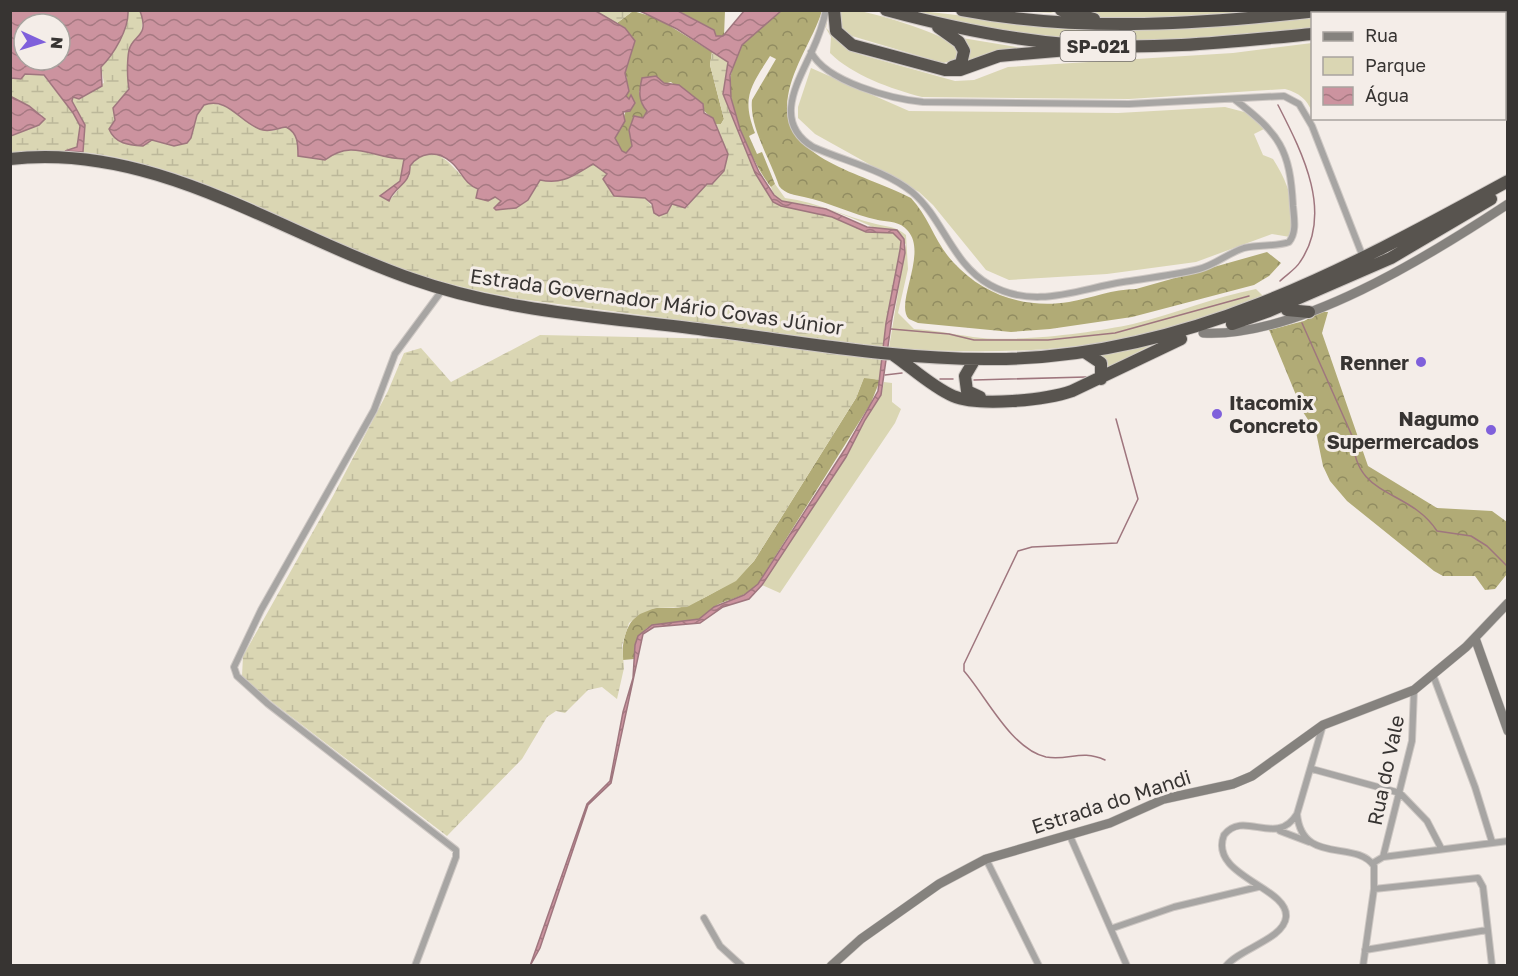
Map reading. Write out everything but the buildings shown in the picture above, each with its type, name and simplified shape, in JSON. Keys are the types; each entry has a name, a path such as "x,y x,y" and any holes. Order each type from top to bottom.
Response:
{"highway":[{"path":"834,10 836,31 845,41 938,67 960,70 999,56 1095,46"},
{"name":"SP-021","path":"886,10 929,22 1033,40 1095,46 1230,43 1311,34"},
{"name":"SP-021","path":"962,10 1029,20 1110,24 1218,22 1326,10"},
{"path":"1060,10 1110,24"},
{"path":"929,22 954,37 964,51 961,64 938,67"},
{"name":"Estrada Governador Mário Covas Júnior","path":"10,159 55,157 89,159 139,168 179,182 395,273 444,289 523,305 887,353 975,359 1086,353 1189,330 1228,317 1363,259 1508,181"},
{"name":"Estrada Governador Mário Covas Júnior","path":"887,353 952,395 967,400 1059,396 1101,379 1172,342 1285,304 1391,258 1508,189"},
{"path":"1297,289 1287,298 1285,304 1291,312 1310,312"},
{"path":"1086,353 1101,363 1101,379"},
{"path":"975,359 965,376 967,391 990,400"}],"main road":[{"path":"1203,333 1265,327 1310,312 1361,290 1462,233 1508,204"},
{"name":"Estrada do Mandi","path":"1493,619 1508,595"},
{"name":"Estrada do Mandi","path":"831,966 861,939 939,884 986,859 1070,836 1120,819 1164,799 1243,780 1323,725 1414,690 1474,638 1508,603"},
{"path":"1474,638 1508,730"}],"street":[{"path":"826,10 812,52 799,75 790,106 797,131 804,142 911,192 929,211 949,246 990,285 1005,291 1041,297 1062,297 1121,282 1199,269 1247,247 1289,242 1294,228 1294,186 1284,151 1268,127 1234,99"},
{"path":"812,52 820,65 843,78 890,97 923,102 1130,104 1284,96 1299,104 1312,126 1363,259"},
{"path":"415,966 456,857 456,850 264,701 237,676 234,668 261,610 374,410 395,354 444,289"},
{"path":"1433,675 1475,787 1492,842"},
{"name":"Rua do Vale","path":"1383,857 1412,741 1414,690"},
{"path":"1277,830 1288,827 1298,814 1323,725"},
{"path":"1312,768 1400,793 1427,821 1441,848"},
{"path":"1298,814 1301,830 1313,844"},
{"path":"1226,966 1232,958 1276,933 1286,920 1283,906 1226,859 1221,849 1222,839 1227,831 1238,826 1277,830 1373,863 1383,857 1508,841"},
{"path":"1070,836 1113,928 1127,966"},
{"path":"986,859 1039,966"},
{"path":"1363,966 1374,889 1373,863"},
{"path":"1374,889 1478,878 1482,887 1492,966"},
{"path":"1113,928 1174,907 1258,887"},
{"path":"705,918 720,946 742,966"},
{"path":"1365,950 1487,930"}],"green space":[{"path":"1045,10 1243,11 1185,20 1094,19 1047,11 1054,13 1015,11"},
{"path":"1383,10 1501,11 1493,12 1368,12"},
{"path":"128,11 140,11 143,17 141,35 130,46 127,92 117,102 115,120 109,129 118,140 152,140 174,146 191,138 197,115 204,105 210,103 226,106 271,131 286,127 295,134 298,145 329,158 331,154 345,149 359,148 405,159 400,181 385,194 389,201 410,175 410,166 420,156 429,153 438,155 478,189 476,198 494,197 501,201 496,210 516,208 528,200 540,180 562,180 593,164 607,174 603,179 614,196 645,198 655,210 672,204 686,208 728,154 713,124 721,124 724,119 710,65 712,52 728,62 723,94 755,173 773,202 781,206 832,217 866,232 893,233 901,241 884,347 520,299 457,286 396,267 204,184 124,159 83,152 85,125 72,101 73,97 104,83 101,67 120,41 126,26"},
{"path":"594,11 633,11 617,23"},
{"path":"633,11 657,18 712,52 710,65 724,119 721,124 713,124 712,118 671,82 639,91 647,111 643,118 634,116 629,130 632,146 626,153 622,151 615,138 629,99 626,96 625,73 628,58 625,28 617,23"},
{"path":"678,11 725,11 724,36 715,36 714,30"},
{"path":"780,11 822,11 794,74 788,96 788,117 796,135 810,150 829,162 911,198 923,213 941,247 953,262 991,291 1021,301 1053,304 1119,290 1136,289 1267,252 1281,263 1269,276 1254,285 1132,317 1050,329 1011,332 918,323 909,319 905,312 905,302 914,252 913,241 908,231 894,222 869,218 823,202 790,194 779,186 757,132 752,110 752,100 776,59 770,56 750,92 749,110 755,133 749,136 757,154 762,152 775,184 771,187 757,166 744,138 731,95 730,80 734,64 745,40"},
{"path":"829,11 826,28 846,48 862,55 955,81 974,80 1008,67 1233,53 1311,43 1311,110 1302,97 1285,89 1129,99 922,97 873,80 839,61 830,53 831,37 824,25"},
{"path":"836,11 860,11 927,31 959,48 956,60 943,63 845,34 840,28"},
{"path":"897,11 956,15 1056,28 1120,30 1184,28 1311,18 1311,31 1199,43 1054,40"},
{"path":"962,38 1035,50 969,61 969,46"},
{"path":"811,68 909,111 1118,113 1225,107 1252,114 1264,129 1254,134 1263,155 1273,159 1287,186 1293,216 1290,237 1272,234 1196,262 1107,274 1009,280 986,270 933,205 919,192 815,134 798,118 798,107"},
{"path":"25,74 43,75 73,113 80,126 77,147 65,151 11,154 11,136 39,125 42,115 11,96 11,78 21,79"},
{"path":"775,184 785,198 809,203 891,227 906,235 908,269 898,313 914,329 990,339 1053,336 1133,324 1256,289 1264,297 1172,329 1080,346 987,351 889,348 906,244 838,213 811,205 782,201 776,197 771,187"},
{"path":"1321,312 1328,312 1322,333 1368,466 1437,508 1492,511 1507,522 1507,574 1495,589 1485,590 1475,576 1443,576 1434,571 1347,501 1330,481 1323,466 1316,432 1303,412 1269,330 1304,321"},
{"path":"540,335 728,339 883,359 880,380 864,378 856,398 754,561 736,581 687,607 655,608 640,614 629,623 622,645 624,668 617,699 602,687 588,690 565,713 556,711 547,717 522,759 447,836 246,682 242,676 243,656 333,496 388,391 404,353 421,348 451,382"},
{"path":"1159,341 1108,368 1098,354"},
{"path":"864,377 880,380 871,403 758,584 744,595 717,605 699,620 665,623 647,628 641,634 634,659 623,660 625,634 633,619 647,610 689,605 724,586 754,561 856,398"},
{"path":"884,382 892,383 892,402 901,409 895,423 780,593 762,585 846,457 865,420 881,396"}],"water":[{"path":"594,10 625,28 635,41 625,73 629,91 626,96 629,99 631,95 635,103 630,111 623,112 625,121 615,138 622,151 626,153 632,146 629,130 634,116 643,118 647,111 640,96 642,78 656,76 664,83 679,85 703,104 704,113 713,118 728,154 724,171 712,184 707,184 685,208 672,204 667,213 659,216 654,213 652,204 645,198 614,196 603,179 607,174 593,164 562,180 540,180 528,200 516,208 496,210 494,208 501,201 495,197 488,201 476,198 478,189 469,184 455,165 435,154 424,155 414,161 410,166 408,177 389,201 380,196 400,181 404,159 354,150 335,154 325,160 298,156 295,136 290,129 286,127 263,130 248,123 221,104 204,105 197,115 191,138 187,143 174,146 152,140 143,146 123,143 115,138 109,129 115,120 113,108 129,89 128,54 131,45 142,31 143,20 140,11"},
{"path":"10,11 128,11 126,26 120,41 101,67 102,86 79,99 73,97 72,101 85,125 83,152 65,151 77,147 80,126 44,75 25,74 21,79 11,78"},
{"path":"640,11 678,11 714,30 716,36 723,36 744,11 781,11 742,45 730,75 731,98 740,129 759,172 774,195 782,201 826,209 867,227 897,230 904,239 905,253 892,318 881,395 846,457 762,585 749,599 723,607 700,623 654,627 643,634 611,783 588,805 540,948 530,966 587,804 610,781 623,712 633,678 635,645 638,636 652,625 699,619 714,607 744,595 758,584 845,449 878,391 886,323 900,250 901,241 893,233 866,232 832,217 781,206 773,202 755,173 723,94 728,62 677,29"},
{"path":"10,96 29,106 45,119 39,125 11,136"}],"waterway":[{"path":"1278,105 1304,162 1311,183 1314,203 1314,223 1310,243 1298,265 1280,281"},
{"path":"891,329 949,334 974,340 1048,340 1115,333 1249,296"},
{"path":"1302,323 1353,438 1356,458 1363,472 1373,483 1425,517 1437,531 1471,536 1487,546 1508,567"},
{"path":"885,375 902,373"},
{"path":"974,380 1086,377"},
{"path":"940,379 953,379"},
{"path":"1105,760 1089,755 1054,758 1033,752 1010,733 964,671 964,664 1018,551 1032,547 1117,543 1138,499 1116,419"}],"place":[{"name":"Renner","path":"1421,362"},
{"name":"Itacomix Concreto","path":"1217,414"},
{"name":"Nagumo Supermercados","path":"1491,430"}]}
